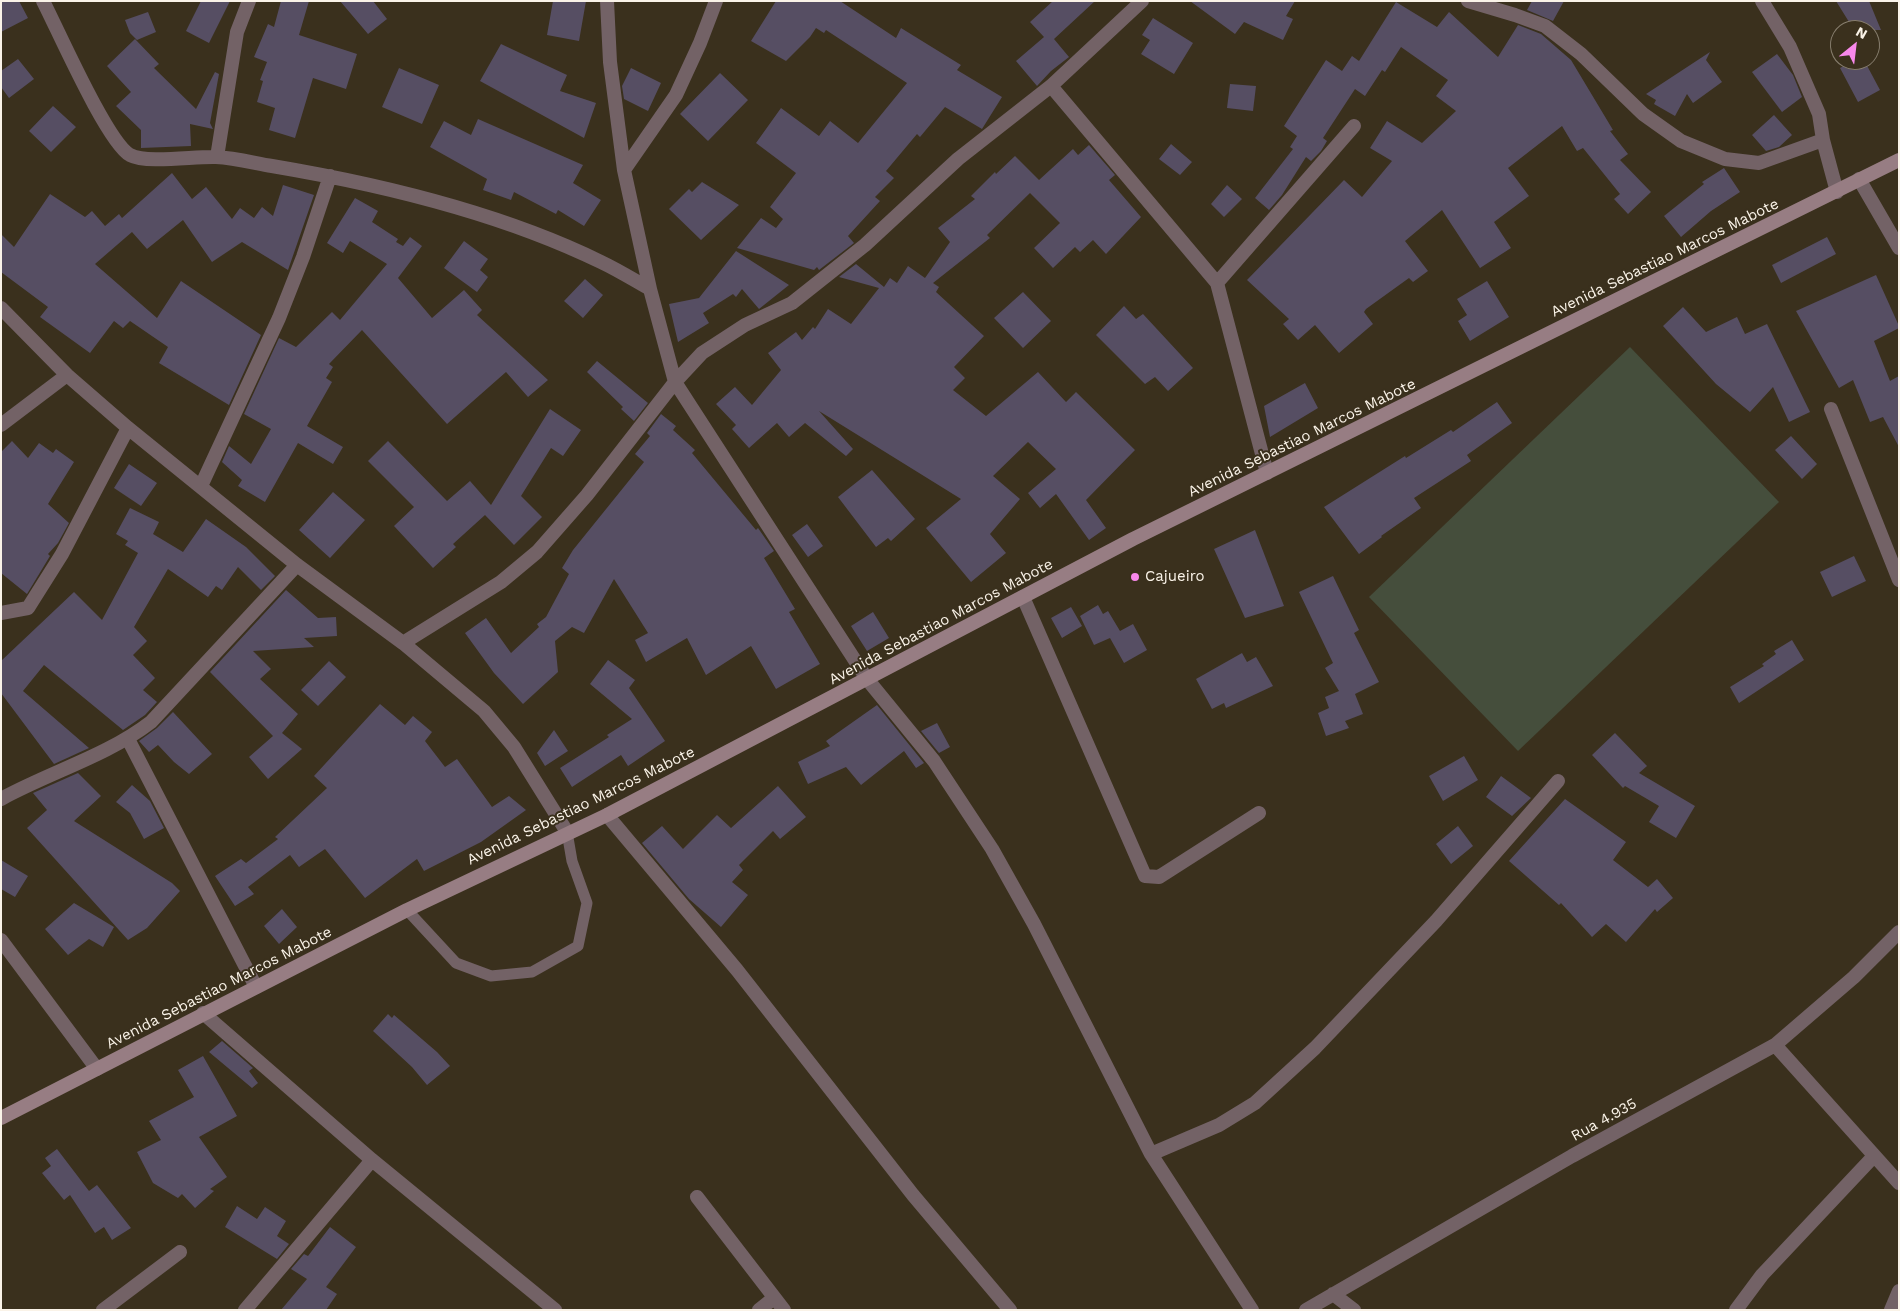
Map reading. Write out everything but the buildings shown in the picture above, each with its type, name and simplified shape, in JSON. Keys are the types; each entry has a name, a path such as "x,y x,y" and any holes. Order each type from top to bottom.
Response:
{"main road":[{"name":"Avenida Sebastiao Marcos Mabote","path":"1,1118 407,910 607,814 1023,597 1267,473 1899,160"}],"street":[{"path":"44,1 107,126 120,147 131,156 146,159 217,157 330,176 474,213 564,245 602,262 650,289"},
{"path":"217,157 237,32 250,1"},
{"path":"607,1 610,62 624,170 650,289 675,382 866,679 934,761 992,849 1034,924 1151,1154 1252,1310"},
{"path":"624,170 676,95 700,44 716,1"},
{"path":"403,643 501,582 537,552 587,495 675,382 702,353 745,325 792,303 866,245 958,159 1051,86 1130,15 1142,1"},
{"path":"1468,1 1544,26 1581,54 1643,114 1681,141 1725,159 1759,163 1822,140"},
{"path":"1762,1 1790,47 1819,114 1822,140 1837,192"},
{"path":"1051,86 1218,283 1267,473"},
{"path":"1218,283 1354,126"},
{"path":"201,486 280,318 330,176"},
{"path":"1860,179 1899,248"},
{"path":"1,308 67,375 128,428 297,565 403,643 484,711 514,747 567,832"},
{"path":"1,425 67,375"},
{"path":"1830,409 1899,580"},
{"path":"1,613 28,608 62,554 128,428"},
{"path":"1,799 31,782 128,739 151,722 297,565"},
{"path":"1023,597 1145,876 1160,877 1259,813"},
{"path":"128,739 256,987"},
{"path":"1151,1154 1219,1125 1255,1102 1316,1048 1436,921 1558,781"},
{"path":"607,814 738,970 913,1195 1010,1310"},
{"name":"Rua 4.935","path":"1306,1310 1572,1156 1775,1045 1854,977 1899,932"},
{"path":"1,940 97,1069"},
{"path":"203,1013 372,1160 555,1310"},
{"path":"1775,1045 1899,1183"},
{"path":"1736,1310 1762,1275 1874,1156"},
{"path":"245,1310 372,1160"},
{"path":"697,1197 784,1310"},
{"path":"104,1310 180,1252"},
{"path":"1891,1310 1899,1291"},
{"path":"1333,1294 1354,1310"},
{"path":"759,1310 774,1298"}],"lane":[{"path":"407,910 456,963 491,976 532,972 578,946 587,903 572,861 567,832"}],"green space":[{"path":"1630,347 1779,502 1518,751 1369,597"}],"place":[{"name":"Cajueiro","path":"1135,577"}]}
